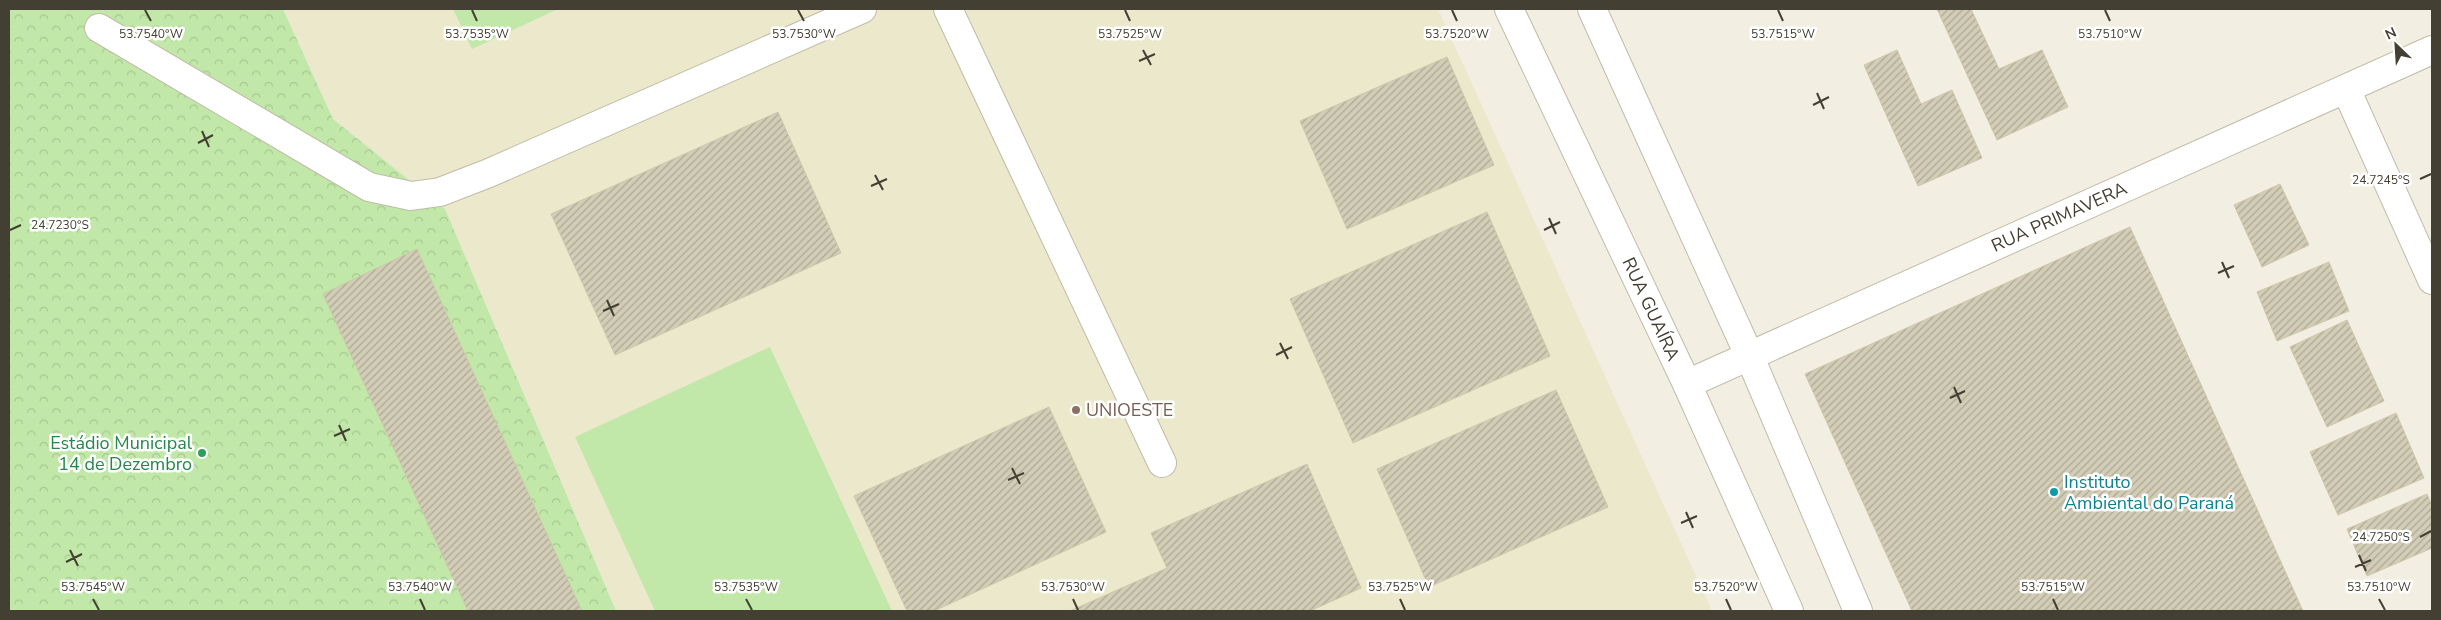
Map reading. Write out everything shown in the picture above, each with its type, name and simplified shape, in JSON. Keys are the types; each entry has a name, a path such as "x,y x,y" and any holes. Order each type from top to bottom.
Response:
{"street":[{"path":"99,28 369,187 411,196 440,192 489,173 862,9"},
{"path":"948,9 1162,463"},
{"name":"RUA GUAÍRA","path":"1509,9 1687,384 1788,611"},
{"path":"1592,9 1749,355 1858,611"},
{"name":"RUA PRIMAVERA","path":"1687,384 2432,50"},
{"path":"2346,89 2432,280"}],"shaded area":[{"name":"UNIOESTE","path":"283,9 1438,9 1712,611 616,611 445,209 333,119"}],"green space":[{"path":"9,9 283,9 333,119 445,209 616,611 9,611"},
{"path":"453,9 558,9 472,49"},
{"path":"770,347 892,611 655,611 575,437"}],"building":[{"path":"1937,9 1971,9 1999,69 2042,50 2068,107 1997,140"},
{"path":"1897,50 1921,104 1952,90 1982,158 1918,186 1864,65"},
{"path":"1447,57 1494,165 1347,229 1300,121"},
{"path":"778,112 841,253 615,355 551,214"},
{"path":"2280,184 2309,245 2262,267 2234,205"},
{"path":"1487,212 1550,356 1353,443 1290,299"},
{"name":"Instituto Ambiental do Paraná","path":"2130,227 2303,611 1912,611 1805,374"},
{"path":"417,249 582,611 468,611 323,294"},
{"path":"2329,262 2349,311 2277,341 2257,292"},
{"path":"2347,320 2384,401 2327,427 2290,347"},
{"path":"1556,390 1608,507 1429,587 1377,469"},
{"path":"1049,407 1106,532 934,611 907,611 854,496"},
{"path":"2396,413 2424,478 2338,515 2310,452"},
{"path":"1307,464 1361,588 1310,611 1070,611 1167,568 1151,533"},
{"path":"2427,494 2432,506 2432,548 2367,576 2347,529"}],"place":[{"name":"UNIOESTE","path":"1076,410"},
{"name":"Estádio Municipal 14 de Dezembro","path":"202,453"},
{"name":"Instituto Ambiental do Paraná","path":"2054,492"}]}
